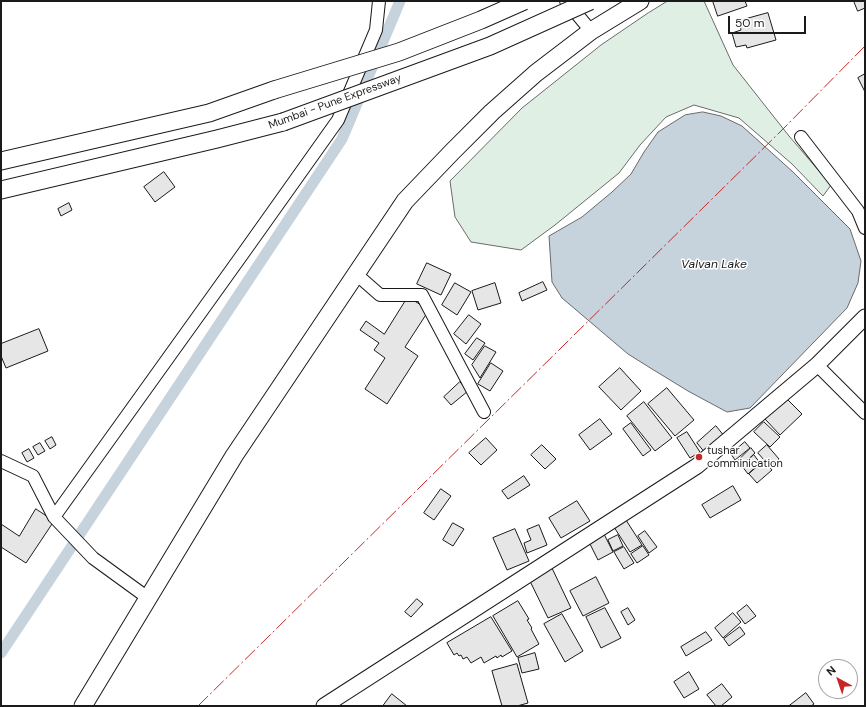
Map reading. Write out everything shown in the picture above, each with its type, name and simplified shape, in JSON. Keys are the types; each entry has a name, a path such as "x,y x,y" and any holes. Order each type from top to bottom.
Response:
{"highway":[{"path":"1,161 209,112 274,90 399,52 481,20 524,1"},
{"name":"Mumbai - Pune Expressway","path":"1,190 283,122 490,46 590,1"},
{"path":"83,706 234,456 405,201 492,112 536,73 591,31 640,1"}],"main road":[{"path":"324,706 697,466 817,365 865,317"}],"street":[{"path":"54,517 338,120 376,30 379,1"},
{"path":"566,1 591,31"},
{"path":"801,137 858,211 865,228"},
{"path":"356,274 380,295 422,295 484,412"},
{"path":"817,365 865,414"},
{"path":"1,461 33,476 54,517 93,558 148,598"}],"green space":[{"path":"668,1 704,1 733,65 789,136 831,185 823,196 792,164 739,118 694,105 666,117 640,145 619,173 555,225 521,250 471,242 455,217 450,181 522,108 601,45"}],"water":[{"name":"Valvan Lake","path":"703,112 721,116 742,126 793,172 850,229 861,261 858,283 847,308 750,408 727,412 688,391 628,354 562,298 552,282 549,236 582,217 631,174 658,132 685,115"}],"building":[{"path":"713,1 745,1 747,6 718,16"},
{"path":"854,1 865,1 865,8 858,11"},
{"path":"768,13 776,40 747,48 746,45 736,47 732,33 741,30 739,21"},
{"path":"865,74 865,92 858,78"},
{"path":"164,172 175,187 155,202 144,187"},
{"path":"69,203 72,210 61,216 58,209"},
{"path":"427,263 451,274 441,295 417,284"},
{"path":"543,282 547,290 522,301 519,293"},
{"path":"455,283 471,292 457,315 442,305"},
{"path":"495,283 501,303 478,310 472,291"},
{"path":"408,297 429,310 405,347 418,356 387,404 365,389 385,358 374,350 379,343 360,330 366,321 384,334"},
{"path":"469,315 481,324 466,344 454,334"},
{"path":"39,329 48,351 6,368 1,356 1,344"},
{"path":"477,338 485,343 473,360 465,354"},
{"path":"485,346 496,352 480,378 472,365"},
{"path":"491,363 503,371 490,391 478,384"},
{"path":"620,368 641,391 621,410 599,387"},
{"path":"460,382 468,391 451,405 444,397"},
{"path":"667,388 694,420 675,436 648,404"},
{"path":"787,399 802,414 780,435 765,419"},
{"path":"644,402 672,438 655,451 627,416"},
{"path":"600,419 612,434 590,450 579,435"},
{"path":"764,422 780,437 770,447 754,432"},
{"path":"631,423 651,450 643,456 623,429"},
{"path":"716,426 725,437 706,454 697,443"},
{"path":"687,432 700,452 690,458 677,438"},
{"path":"52,437 56,445 50,449 45,441"},
{"path":"486,438 497,450 481,465 469,453"},
{"path":"745,442 750,448 735,460 731,454"},
{"path":"40,443 45,451 38,455 33,447"},
{"path":"542,445 556,459 545,469 531,455"},
{"path":"767,445 779,459 770,467 758,453"},
{"path":"751,448 755,453 741,466 737,462"},
{"path":"29,449 34,458 27,462 22,453"},
{"path":"754,455 760,463 748,474 742,466"},
{"path":"764,461 772,470 757,483 749,474"},
{"path":"524,476 530,485 508,499 502,491"},
{"path":"733,486 741,500 710,518 702,505"},
{"path":"441,489 451,496 434,520 424,513"},
{"path":"577,501 590,521 561,538 549,518"},
{"path":"36,509 54,521 26,563 1,547 1,524 19,536"},
{"path":"626,520 642,545 630,552 614,527"},
{"path":"453,523 464,529 453,546 443,540"},
{"path":"539,525 547,545 527,553 524,543 531,540 527,530"},
{"path":"515,529 529,561 507,570 493,538"},
{"path":"645,531 657,547 649,553 638,536"},
{"path":"604,534 613,552 598,560 589,542"},
{"path":"618,535 623,546 613,551 608,540"},
{"path":"643,546 649,555 637,563 631,554"},
{"path":"624,547 634,563 624,569 614,552"},
{"path":"551,566 571,608 548,618 528,577"},
{"path":"596,577 609,603 583,616 570,591"},
{"path":"417,599 423,604 411,617 405,612"},
{"path":"518,601 529,619 527,620 539,644 517,657 493,616"},
{"path":"747,605 756,616 745,624 737,613"},
{"path":"605,608 621,638 601,648 586,617"},
{"path":"628,608 635,620 628,625 621,612"},
{"path":"733,613 741,622 723,638 715,628"},
{"path":"562,614 583,651 565,662 544,624"},
{"path":"491,617 512,651 502,657 501,655 497,658 496,656 484,663 481,657 471,663 467,657 463,659 461,655 459,656 457,653 454,655 447,643"},
{"path":"740,627 745,634 729,646 724,639"},
{"path":"706,632 712,640 686,656 681,647"},
{"path":"535,653 539,669 522,673 518,658"},
{"path":"517,664 528,703 517,706 502,706 492,671"},
{"path":"689,672 699,689 684,698 674,682"},
{"path":"722,684 732,697 721,706 716,706 707,695"},
{"path":"806,693 814,704 811,706 789,706"},
{"path":"392,694 407,706 383,706"}],"waterway":[{"path":"1,653 342,139 400,1"}],"power":[{"path":"198,706 783,129 865,46"}],"place":[{"name":"tushar comminication","path":"699,457"}]}
